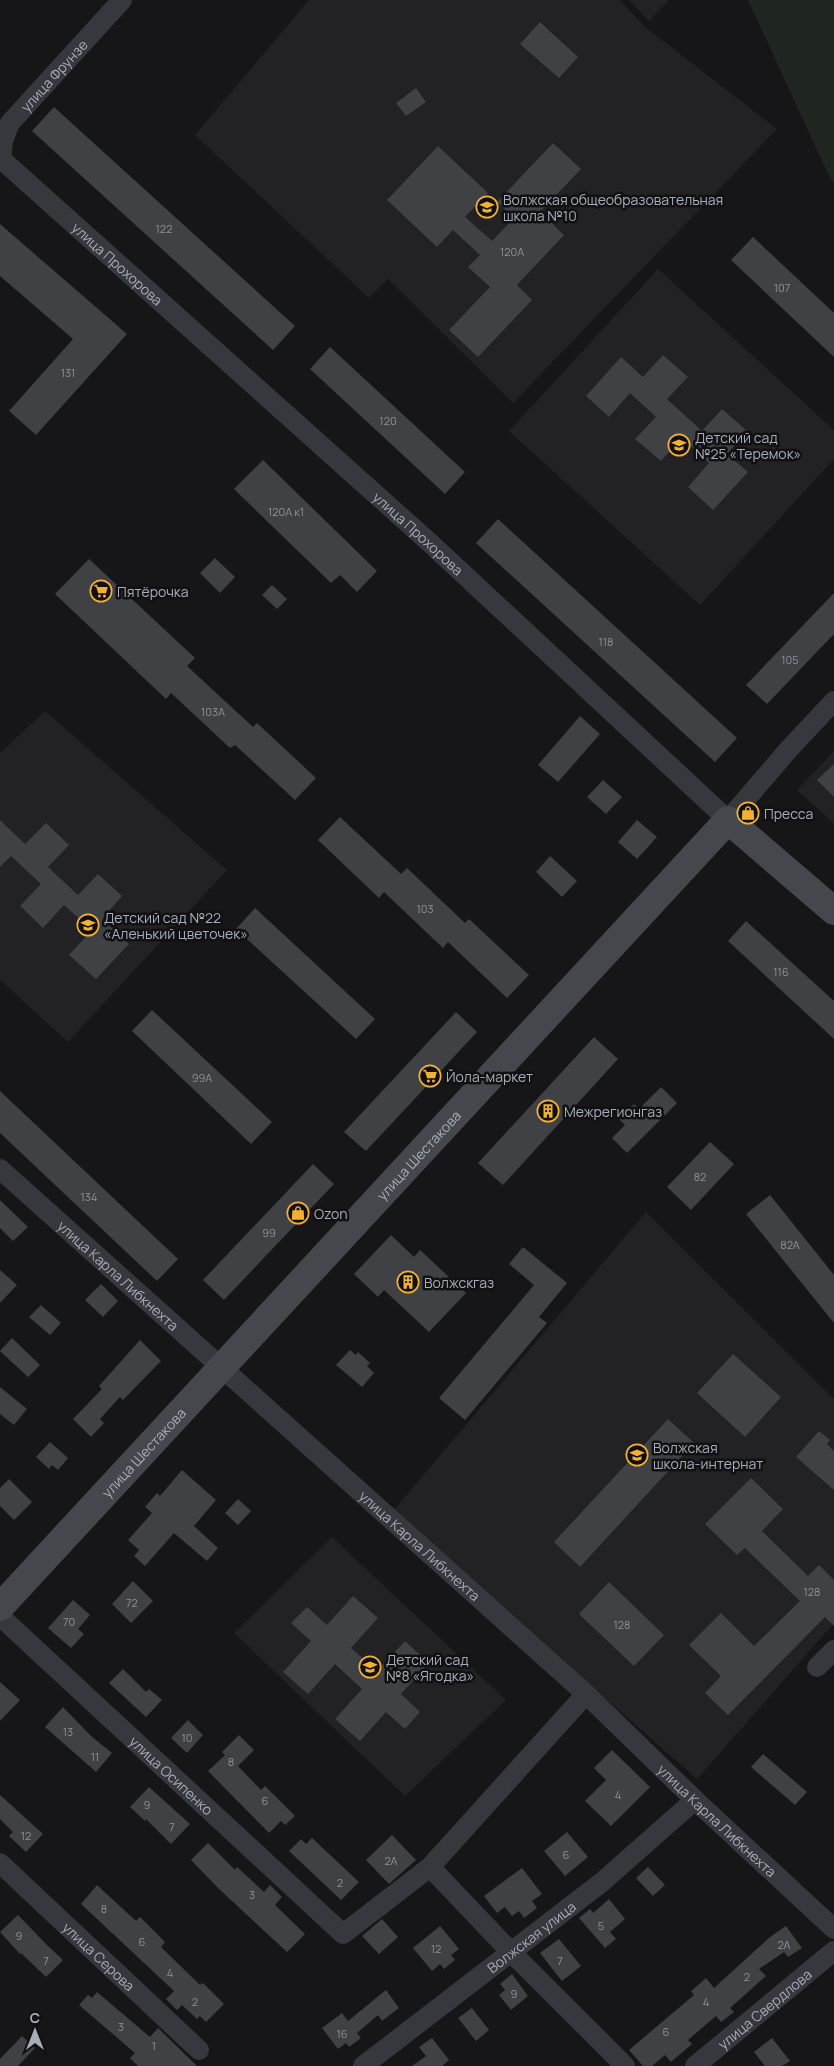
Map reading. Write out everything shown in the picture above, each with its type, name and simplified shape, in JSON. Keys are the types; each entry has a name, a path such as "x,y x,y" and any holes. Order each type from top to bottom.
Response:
{"main road":[{"name":"улица Прохорова","path":"728,820 834,911"},
{"name":"улица Шестакова","path":"0,1607 728,820"}],"street":[{"name":"улица Фрунзе","path":"0,159 3,141 10,123 122,0"},
{"name":"улица Прохорова","path":"0,159 429,542 728,820"},
{"name":"улица Шестакова","path":"728,820 789,748 834,701"},
{"name":"улица Карла Либкнехта","path":"0,1169 586,1694 695,1800 834,1928"},
{"name":"улица Осипенко","path":"0,1616 343,1934 430,1867"},
{"path":"816,1667 834,1650"},
{"path":"586,1694 430,1867 511,1952 625,2066"},
{"name":"Волжская улица","path":"363,2066 602,1882 695,1800"},
{"name":"улица Серова","path":"0,1863 199,2050"},
{"name":"улица Свердлова","path":"695,2066 834,1951"}],"shaded area":[{"name":"Волжская общеобразовательная школа №10","path":"309,0 620,0 644,26 777,129 513,403 388,279 369,298 195,135"},
{"path":"629,0 669,0 649,21"},
{"path":"748,0 834,0 834,184 827,172"},
{"name":"Детский сад №25 «Теремок»","path":"658,269 834,430 834,459 700,605 509,431"},
{"name":"Детский сад №22 «Аленький цветочек»","path":"45,711 227,870 68,1042 0,980 0,753"},
{"path":"834,751 834,824 797,790"},
{"name":"Волжская школа-интернат","path":"646,1212 834,1399 834,1623 697,1779 393,1511"},
{"name":"Детский сад №8 «Ягодка»","path":"332,1537 506,1700 405,1796 234,1633"}],"building":[{"path":"540,22 578,57 559,78 520,44"},
{"path":"416,88 426,102 406,116 396,103"},
{"path":"54,107 295,326 273,350 32,131"},
{"path":"553,143 581,169 540,212 564,235 517,285 532,300 478,357 449,330 490,287 468,267 480,255 453,230 437,247 387,200 438,146 488,193 465,217 492,241 514,218 497,202"},
{"path":"0,224 127,334 36,435 9,411 73,339 0,276"},
{"path":"753,237 834,313 834,357 731,260"},
{"path":"330,347 465,472 445,494 310,369"},
{"path":"663,355 688,377 667,399 702,431 722,409 747,431 727,454 748,472 713,510 688,487 709,463 682,438 661,461 635,439 656,417 630,393 609,417 586,396 621,357 643,377"},
{"path":"263,460 377,571 357,592 340,575 331,583 234,489"},
{"path":"498,519 737,738 715,762 476,543"},
{"path":"215,558 235,577 220,593 200,573"},
{"path":"89,559 195,658 187,666 253,727 257,723 316,778 295,800 235,745 230,748 171,693 166,699 55,594"},
{"path":"272,585 287,599 277,609 262,595"},
{"path":"834,593 834,634 767,704 746,685"},
{"path":"580,716 600,734 558,782 538,765"},
{"path":"834,764 834,797 817,780"},
{"path":"603,780 622,797 606,814 587,797"},
{"path":"340,817 401,874 407,868 465,923 469,919 529,975 507,998 448,942 443,948 384,892 379,898 318,840"},
{"path":"0,820 25,844 46,823 69,845 48,867 78,895 98,874 122,896 102,919 129,944 96,979 69,955 92,930 64,905 43,928 20,906 41,884 11,856 0,867"},
{"path":"637,820 657,837 637,859 618,842"},
{"path":"550,856 577,881 562,897 536,872"},
{"path":"255,908 375,1019 356,1039 236,929"},
{"path":"746,921 834,1001 834,1039 728,941"},
{"path":"152,1010 272,1122 251,1144 132,1031"},
{"path":"456,1012 477,1032 366,1151 344,1132"},
{"name":"Межрегионгаз","path":"594,1037 618,1059 503,1185 478,1163"},
{"path":"661,1087 677,1103 627,1153 612,1138 625,1125 619,1119 634,1104 639,1109"},
{"path":"0,1091 178,1259 157,1281 0,1133"},
{"path":"710,1142 734,1164 691,1210 667,1187"},
{"path":"313,1164 334,1184 224,1300 203,1280"},
{"path":"770,1195 834,1275 834,1323 746,1214"},
{"path":"0,1200 28,1227 13,1241 0,1228"},
{"name":"Волжскгаз","path":"391,1235 414,1257 420,1250 466,1293 429,1332 384,1290 378,1297 354,1274"},
{"path":"523,1247 567,1283 539,1317 547,1323 465,1420 439,1398 534,1285 509,1264"},
{"path":"0,1270 17,1285 0,1303"},
{"path":"101,1284 118,1301 103,1317 85,1300"},
{"path":"41,1305 61,1323 50,1335 29,1317"},
{"path":"12,1338 40,1365 28,1377 0,1351"},
{"path":"140,1340 161,1361 123,1400 120,1397 100,1419 104,1423 91,1437 73,1419 102,1389 99,1386"},
{"path":"350,1350 356,1355 358,1352 370,1363 367,1366 374,1373 362,1387 336,1365"},
{"path":"733,1354 781,1397 745,1437 697,1393"},
{"path":"0,1387 27,1409 14,1425 0,1414"},
{"path":"668,1419 694,1443 580,1567 554,1542"},
{"path":"819,1431 830,1440 827,1444 834,1451 834,1490 796,1457"},
{"path":"50,1442 68,1458 58,1470 52,1465 49,1469 36,1457"},
{"path":"182,1470 216,1500 194,1526 218,1548 207,1561 174,1533 145,1566 134,1556 139,1550 128,1540 152,1513 145,1507 157,1493 160,1496"},
{"path":"751,1478 783,1509 762,1531 808,1576 819,1565 834,1580 834,1626 825,1617 728,1715 705,1693 721,1676 689,1645 721,1613 754,1646 800,1601 745,1548 737,1555 705,1524"},
{"path":"9,1479 32,1502 14,1520 0,1506 0,1488"},
{"path":"238,1499 251,1511 238,1525 225,1513"},
{"path":"133,1581 153,1601 131,1623 112,1604"},
{"path":"609,1582 664,1635 634,1666 579,1614"},
{"path":"353,1596 378,1618 351,1648 377,1671 405,1641 429,1663 401,1694 420,1712 405,1729 386,1712 360,1741 335,1719 362,1689 335,1664 308,1694 283,1672 311,1641 291,1623 307,1607 327,1625"},
{"path":"73,1600 90,1615 78,1629 84,1634 71,1648 48,1628"},
{"path":"123,1669 146,1692 149,1689 162,1700 146,1717 109,1683"},
{"path":"0,1682 20,1700 0,1721"},
{"path":"63,1707 91,1736 112,1753 96,1772 45,1727"},
{"path":"188,1720 203,1735 187,1753 171,1738"},
{"path":"239,1735 254,1750 238,1766 261,1790 265,1786 295,1816 285,1825 281,1821 269,1833 208,1771 225,1755 222,1752"},
{"path":"612,1750 650,1787 611,1826 585,1801 606,1780 594,1768"},
{"path":"763,1754 807,1792 795,1805 751,1767"},
{"path":"149,1787 190,1824 171,1844 146,1819 145,1821 130,1807"},
{"path":"0,1795 43,1834 26,1852 9,1836 13,1832 0,1819"},
{"path":"567,1832 588,1857 565,1876 544,1851"},
{"path":"392,1835 416,1860 389,1884 366,1860"},
{"path":"312,1838 359,1882 341,1900 289,1851 301,1839 306,1844"},
{"path":"208,1843 235,1870 237,1867 264,1892 270,1885 282,1897 275,1905 305,1934 287,1952 218,1888 191,1860"},
{"path":"648,1867 665,1885 653,1896 636,1878"},
{"path":"522,1868 542,1894 532,1901 537,1908 524,1918 519,1911 512,1916 505,1907 497,1913 484,1896"},
{"path":"97,1885 136,1921 140,1917 165,1942 161,1947 200,1985 203,1983 224,2004 206,2022 200,2016 197,2019 182,2005 177,2010 166,1999 174,1991 81,1904"},
{"path":"609,1899 625,1919 610,1932 616,1939 605,1948 579,1918 590,1909 593,1913"},
{"path":"18,1915 63,1960 46,1977 20,1954 0,1932"},
{"path":"382,1919 398,1937 379,1954 362,1936"},
{"path":"440,1926 459,1949 451,1955 455,1960 444,1969 440,1964 432,1971 413,1948"},
{"path":"786,1926 802,1948 788,1957 784,1952 759,1969 766,1976 730,2008 734,2012 721,2022 716,2016 688,2040 692,2044 671,2062 665,2055 652,2066 643,2066 629,2050 694,1995 691,1991 706,1978 714,1988 770,1937"},
{"path":"559,1939 581,1966 562,1981 540,1953"},
{"path":"512,1974 528,1996 511,2010 499,1995 505,1990 500,1984"},
{"path":"386,1990 399,2008 382,2021 378,2015 357,2033 361,2038 349,2047 346,2043 338,2049 322,2028 342,2013 348,2021"},
{"path":"97,1992 150,2037 158,2028 197,2066 138,2066 130,2058 135,2053 79,2005 88,1995 92,1998"},
{"path":"472,2008 489,2030 476,2041 458,2018"},
{"path":"22,2036 35,2048 18,2066 0,2066 0,2059"},
{"path":"432,2038 449,2060 442,2066 412,2066 426,2056 419,2047"},
{"path":"772,2038 790,2061 782,2066 765,2066 754,2052"}],"place":[{"name":"Волжская общеобразовательная школа №10","path":"487,207"},
{"name":"Детский сад №25 «Теремок»","path":"679,445"},
{"name":"Пятёрочка","path":"101,591"},
{"name":"Пресса","path":"748,813"},
{"name":"Детский сад №22 «Аленький цветочек»","path":"88,925"},
{"name":"Йола-маркет","path":"430,1076"},
{"name":"Межрегионгаз","path":"548,1111"},
{"name":"Ozon","path":"298,1213"},
{"name":"Волжскгаз","path":"408,1282"},
{"name":"Волжская школа-интернат","path":"637,1455"},
{"name":"Детский сад №8 «Ягодка»","path":"370,1667"}]}
